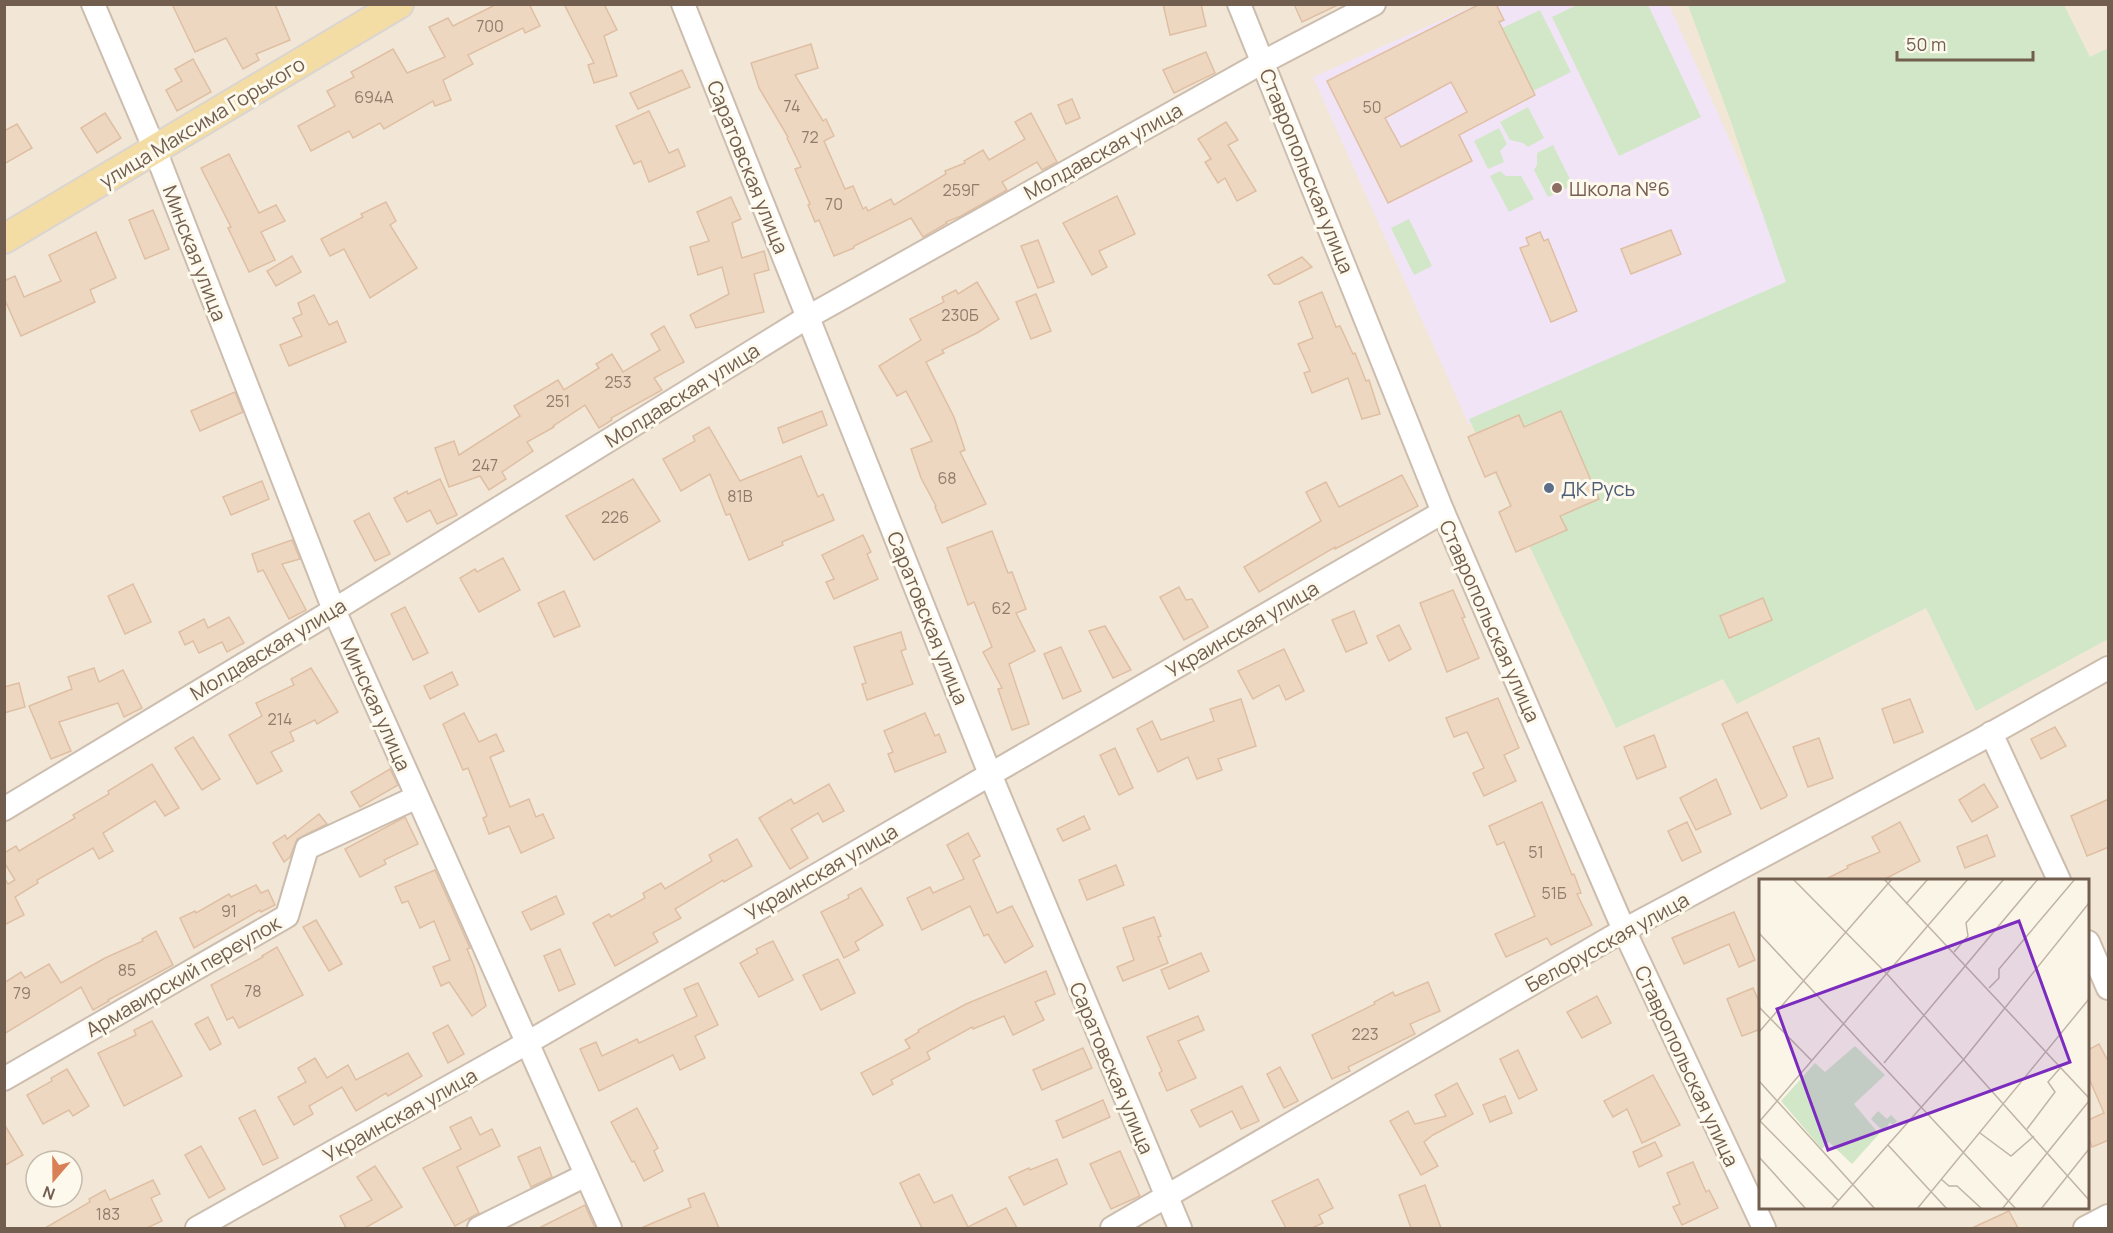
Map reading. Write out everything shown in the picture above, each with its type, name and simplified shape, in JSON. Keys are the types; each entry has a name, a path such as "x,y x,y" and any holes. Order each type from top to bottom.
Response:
{"main road":[{"name":"улица Максима Горького","path":"4,238 399,4"}],"street":[{"name":"Минская улица","path":"93,4 155,150 334,610 610,1228"},
{"name":"Саратовская улица","path":"683,4 990,774 1180,1228"},
{"name":"Ставропольская улица","path":"1239,4 1443,512 1624,930 1764,1228"},
{"name":"Молдавская улица","path":"4,809 334,610 808,317 1263,62 1374,4"},
{"name":"Украинская улица","path":"197,1228 527,1043 1443,512"},
{"name":"Белорусская улица","path":"1113,1228 1624,930 2109,668"},
{"path":"1991,733 2059,879"},
{"name":"Армавирский переулок","path":"4,1079 287,916 307,848 417,797"},
{"path":"2089,944 2109,988"},
{"path":"479,1228 586,1175"},
{"path":"2085,1228 2109,1216"}],"shaded area":[{"path":"5,5 2108,5 2108,1228 5,1228"},
{"name":"Школа №6","path":"1476,5 1669,5 1793,281 1469,425 1313,77"}],"green space":[{"path":"1577,5 1648,5 1701,117 1619,156 1552,17"},
{"path":"1688,5 2064,5 2090,57 2108,48 2108,639 1976,711 1926,608 1737,704 1723,679 1616,728 1469,419 1786,282"},
{"path":"1540,10 1571,72 1533,91 1502,28"},
{"path":"1528,107 1544,138 1528,147 1523,143 1510,140 1500,122"},
{"path":"1499,128 1507,144 1500,151 1504,162 1488,169 1474,141"},
{"path":"1553,145 1573,185 1548,197 1534,170 1537,165 1537,153"},
{"path":"1500,171 1506,176 1521,176 1534,199 1509,212 1490,176"},
{"path":"1409,219 1432,266 1414,275 1391,228"}],"building":[{"path":"172,4 275,4 290,40 256,54 259,60 243,69 226,38 195,52"},
{"path":"497,4 529,4 540,26 525,33 523,28 468,55 473,64 443,80 451,100 435,106 433,101 384,129 380,123 353,138 349,131 311,151 298,126 335,106 327,91 354,77 351,72 393,49 407,73 445,57 429,27 448,18 453,26"},
{"path":"564,4 604,4 617,30 604,36 617,76 594,83 588,65 594,63"},
{"path":"1163,4 1201,4 1206,26 1170,35"},
{"path":"1294,4 1340,4 1302,22"},
{"path":"1480,4 1496,4 1504,20 1499,22 1535,95 1459,135 1472,161 1388,203 1327,81","holes":["1451,82 1467,112 1401,147 1385,118"]},
{"path":"811,44 818,68 795,75 823,121 826,119 834,136 824,141 845,189 853,186 863,209 866,207 868,211 891,199 894,205 946,174 945,171 965,163 964,161 983,150 989,160 1025,139 1015,122 1031,113 1057,162 1042,170 1037,162 1002,182 1007,190 946,222 923,237 911,218 834,256 819,220 815,222 808,205 810,204 795,169 801,167 788,137 759,88 751,63"},
{"path":"1206,52 1215,73 1174,93 1163,70"},
{"path":"193,59 211,92 177,111 166,90 182,81 175,69"},
{"path":"682,70 690,87 638,109 630,93"},
{"path":"1072,99 1080,118 1066,124 1058,105"},
{"path":"649,111 669,153 678,149 685,166 649,182 641,161 634,164 616,126"},
{"path":"105,113 121,138 97,153 81,128"},
{"path":"1226,122 1238,140 1228,145 1256,191 1237,201 1225,178 1218,183 1205,162 1211,159 1198,139"},
{"path":"17,124 32,148 4,164 4,131"},
{"path":"229,154 259,213 276,205 285,221 261,232 275,260 249,272 228,228 231,227 201,168"},
{"path":"1117,196 1135,234 1099,251 1107,267 1092,275 1063,223"},
{"path":"731,197 741,219 732,223 742,258 764,251 769,270 754,274 764,312 696,328 690,315 729,294 722,267 698,275 690,247 709,241 697,212"},
{"path":"386,202 396,221 390,225 417,268 370,298 344,249 330,256 321,239 363,217 361,214"},
{"path":"153,210 169,249 145,259 129,220"},
{"path":"1671,230 1681,254 1631,274 1621,249"},
{"path":"96,232 116,278 90,290 95,302 21,336 4,298 4,281 15,276 24,297 61,281 49,255"},
{"path":"1540,232 1544,241 1548,239 1577,311 1551,322 1520,248 1529,245 1526,238"},
{"path":"1038,240 1054,282 1038,288 1021,246"},
{"path":"292,256 301,272 276,286 267,271"},
{"path":"1302,257 1312,267 1279,284 1274,284 1268,275"},
{"path":"977,282 999,319 942,350 944,353 926,362 954,417 965,450 960,452 986,504 942,523 921,478 911,449 932,441 906,391 897,396 879,366 921,340 910,319 944,302 942,297 956,290 958,294"},
{"path":"1322,292 1336,327 1340,326 1353,354 1355,353 1366,381 1369,380 1380,414 1362,419 1348,378 1312,393 1304,373 1310,371 1298,344 1313,338 1299,302"},
{"path":"1036,294 1051,331 1031,339 1016,302"},
{"path":"314,295 329,325 337,321 346,342 289,366 280,345 302,336 293,318 302,314 298,303"},
{"path":"664,326 684,362 654,378 662,390 611,418 612,420 599,428 585,405 554,427 527,442 533,451 502,472 506,479 489,490 480,476 449,487 435,448 454,441 459,455 520,416 514,406 558,380 564,390 599,368 596,364 612,354 623,372 660,350 651,334"},
{"path":"235,392 243,412 200,431 191,411"},
{"path":"822,411 827,425 783,443 778,428"},
{"name":"ДК Русь","path":"1561,411 1599,499 1560,516 1567,530 1516,552 1499,512 1511,506 1496,472 1485,477 1468,437 1519,415 1524,427"},
{"path":"709,427 740,481 801,456 818,497 823,494 834,520 782,542 783,545 749,560 730,514 726,515 710,474 681,491 663,459 695,441 693,436"},
{"path":"1402,475 1418,506 1335,549 1335,547 1259,592 1244,567 1321,521 1306,492 1326,482 1339,507"},
{"path":"440,479 457,515 437,524 430,510 407,522 394,498"},
{"path":"633,479 660,521 594,560 566,516"},
{"path":"262,481 269,499 231,515 223,497"},
{"path":"369,513 390,554 375,561 354,521"},
{"path":"992,531 1008,573 1012,572 1026,609 1016,613 1035,651 1009,664 1029,724 1012,730 998,689 1002,688 983,652 992,647 974,602 968,605 947,548"},
{"path":"863,535 871,552 867,554 878,579 834,599 826,582 834,579 822,555"},
{"path":"292,540 300,559 282,564 306,610 289,619 263,570 258,572 252,554"},
{"path":"503,558 520,590 479,612 460,578 475,569 477,572"},
{"path":"133,584 151,622 125,634 108,596"},
{"path":"1179,587 1186,600 1192,599 1208,627 1184,640 1160,597"},
{"path":"1453,590 1479,658 1447,672 1420,603"},
{"path":"564,591 580,626 554,637 538,603"},
{"path":"1763,598 1772,620 1729,638 1720,616"},
{"path":"405,607 428,653 413,660 391,614"},
{"path":"1354,611 1367,643 1346,652 1332,620"},
{"path":"229,617 244,643 227,652 222,642 199,653 193,641 185,645 179,632 204,619 208,628"},
{"path":"1399,625 1411,649 1389,661 1377,636"},
{"path":"1105,626 1131,670 1113,678 1089,631"},
{"path":"901,632 906,649 901,651 913,684 867,700 862,684 866,683 854,647"},
{"path":"1061,647 1081,691 1063,699 1044,654"},
{"path":"1284,649 1304,691 1286,700 1279,685 1253,699 1238,671"},
{"path":"94,668 99,682 123,670 142,708 124,717 118,703 59,722 71,751 51,759 29,706 72,689 68,677"},
{"path":"311,668 338,712 317,724 315,720 290,732 294,741 271,752 282,771 257,784 229,735 262,716 256,703 294,685 291,679"},
{"path":"452,672 458,685 430,699 424,686"},
{"path":"19,683 25,707 4,713 4,687"},
{"path":"1498,698 1519,748 1504,755 1516,781 1484,796 1473,773 1484,768 1467,732 1454,737 1446,718"},
{"path":"1241,699 1256,746 1218,759 1222,770 1197,779 1188,757 1158,772 1137,729 1152,721 1161,740 1214,721 1210,709"},
{"path":"1910,699 1923,732 1894,743 1882,709"},
{"path":"1747,712 1787,795 1761,809 1722,724"},
{"path":"464,713 479,742 496,734 504,751 490,757 510,807 529,799 536,817 543,814 554,838 521,853 509,826 489,834 483,818 487,816 468,768 463,770 443,724"},
{"path":"925,713 935,736 939,734 946,752 895,772 888,754 893,752 884,731"},
{"path":"2055,727 2066,746 2041,759 2031,739"},
{"path":"1654,735 1666,767 1637,779 1624,747"},
{"path":"193,737 220,779 202,790 175,748"},
{"path":"1819,738 1833,778 1808,787 1793,747"},
{"path":"1115,748 1133,788 1119,795 1100,755"},
{"path":"152,764 179,808 165,816 155,801 103,833 113,851 99,859 93,848 37,880 38,883 15,897 24,915 4,925 4,877 8,884 15,880 4,862 4,853 16,846 19,851 75,818 73,815 109,794 108,791"},
{"path":"390,769 398,785 360,807 351,792"},
{"path":"1716,779 1731,814 1696,830 1680,798"},
{"path":"829,784 844,811 823,822 818,813 791,829 808,858 790,869 759,818 791,799 794,804"},
{"path":"1984,784 1998,807 1972,822 1959,800"},
{"path":"2109,799 2109,847 2087,856 2071,816"},
{"path":"1542,802 1572,875 1574,874 1581,893 1577,894 1592,925 1551,945 1547,938 1506,957 1495,934 1535,916 1504,842 1497,845 1489,826"},
{"path":"319,814 327,824 297,839 290,857 284,862 273,843 285,835 287,839"},
{"path":"1084,816 1090,829 1063,841 1057,829"},
{"path":"405,817 418,844 384,860 386,864 360,877 345,849"},
{"path":"1687,822 1701,852 1682,861 1668,831"},
{"path":"1900,822 1920,861 1885,879 1826,879 1848,868 1847,866 1880,852 1872,837"},
{"path":"968,833 980,856 973,860 997,913 1012,906 1033,946 1005,963 988,934 984,936 970,906 922,930 907,898 930,887 933,893 964,879 947,845"},
{"path":"1987,835 1995,856 1965,868 1957,847"},
{"path":"737,839 752,866 724,882 723,880 675,909 681,918 653,933 658,942 615,966 593,923 609,914 611,917 645,898 643,893 661,883 665,889 712,861 709,855"},
{"path":"1116,865 1124,885 1087,900 1079,880"},
{"path":"435,870 470,948 467,949 486,1006 472,1016 449,982 441,986 433,967 450,960 434,921 420,928 408,901 402,903 395,887"},
{"path":"256,885 261,893 268,890 275,905 261,912 260,910 194,948 180,918 195,911 196,913 229,894 231,897"},
{"path":"861,888 883,925 855,942 859,950 844,958 821,912 849,898 848,895"},
{"path":"556,896 564,914 531,930 522,912"},
{"path":"1734,912 1755,960 1739,967 1729,944 1684,964 1672,938"},
{"path":"1154,917 1161,936 1158,937 1168,963 1123,981 1117,967 1134,960 1123,928"},
{"path":"316,920 342,964 329,971 303,927"},
{"path":"156,931 173,965 93,1010 81,987 4,1034 4,983 21,972 25,978 49,964 61,983 105,958 143,941 142,939"},
{"path":"773,941 793,980 759,997 740,963 758,953 756,949"},
{"path":"277,947 303,995 239,1028 233,1017 227,1020 211,985"},
{"path":"560,949 575,984 559,991 544,956"},
{"path":"1201,953 1209,971 1169,989 1161,970"},
{"path":"838,959 855,993 821,1010 803,975"},
{"path":"1046,971 1055,994 1035,1002 1044,1020 1013,1035 1004,1016 973,1029 972,1027 927,1052 930,1059 891,1080 893,1084 873,1095 861,1073 910,1048 905,1040 919,1032 918,1030 966,1004"},
{"path":"1428,982 1440,1011 1410,1024 1415,1034 1348,1067 1350,1071 1332,1079 1312,1035 1375,1004 1374,1002 1393,992 1395,996"},
{"path":"698,983 718,1025 695,1036 705,1058 680,1070 673,1055 599,1091 580,1049 596,1042 602,1056 637,1039 639,1043 697,1016 684,989"},
{"path":"1753,988 1759,1002 1759,1030 1742,1036 1727,999"},
{"path":"1597,996 1611,1023 1582,1038 1567,1012"},
{"path":"1198,1016 1204,1030 1178,1041 1196,1078 1167,1091 1159,1073 1162,1071 1147,1037"},
{"path":"208,1017 221,1044 210,1050 195,1024"},
{"path":"152,1021 182,1076 124,1106 98,1053 136,1035 134,1030"},
{"path":"448,1025 464,1054 448,1063 433,1033"},
{"path":"2099,1044 2109,1063 2109,1140 2092,1147 2089,1139 2089,1120 2104,1113 2089,1078 2089,1049"},
{"path":"1083,1048 1092,1068 1042,1090 1033,1070"},
{"path":"1518,1050 1537,1090 1519,1099 1500,1059"},
{"path":"408,1053 422,1076 388,1096 386,1093 356,1111 342,1087 309,1106 313,1114 294,1125 278,1097 306,1082 298,1068 315,1058 327,1078 348,1065 356,1080"},
{"path":"1280,1067 1298,1101 1284,1108 1267,1074"},
{"path":"67,1069 89,1106 73,1116 69,1110 43,1124 27,1095 52,1081 51,1078"},
{"path":"1653,1075 1680,1125 1642,1143 1627,1109 1613,1117 1604,1101"},
{"path":"1457,1083 1473,1114 1424,1142 1438,1166 1421,1175 1390,1121 1408,1111 1415,1124 1446,1116 1435,1095"},
{"path":"1242,1086 1259,1121 1241,1129 1232,1111 1200,1127 1191,1110"},
{"path":"1505,1096 1512,1113 1490,1122 1483,1105"},
{"path":"1103,1100 1110,1117 1063,1138 1056,1121"},
{"path":"637,1108 658,1148 654,1151 663,1171 644,1181 611,1122"},
{"path":"255,1110 278,1158 263,1165 239,1118"},
{"path":"471,1117 480,1135 492,1129 500,1146 457,1167 479,1213 455,1226 423,1168 461,1149 450,1127"},
{"path":"4,1124 23,1155 4,1166"},
{"path":"1655,1142 1662,1156 1639,1167 1633,1152"},
{"path":"201,1146 225,1189 209,1198 185,1155"},
{"path":"540,1147 552,1177 531,1187 518,1157"},
{"path":"1120,1151 1140,1196 1111,1209 1090,1164"},
{"path":"1057,1159 1067,1184 1024,1205 1009,1177"},
{"path":"1693,1162 1706,1192 1709,1190 1718,1208 1682,1225 1673,1207 1680,1204 1667,1173"},
{"path":"375,1166 402,1207 365,1228 346,1228 340,1216 372,1200 357,1177"},
{"path":"919,1174 934,1203 952,1195 968,1227 1006,1208 1017,1228 922,1228 900,1183"},
{"path":"1318,1179 1333,1208 1319,1215 1323,1223 1312,1228 1286,1228 1272,1201"},
{"path":"153,1180 160,1194 151,1198 162,1221 147,1228 45,1228 78,1209 84,1209 84,1205 90,1202 89,1199 105,1190 110,1200"},
{"path":"1425,1185 1441,1228 1411,1228 1399,1195"},
{"path":"704,1193 719,1228 641,1228 691,1207 688,1199"},
{"path":"585,1205 595,1228 539,1228"},
{"path":"2009,1211 2018,1228 1972,1228"}],"place":[{"name":"Школа №6","path":"1557,188"},
{"name":"ДК Русь","path":"1549,488"}]}
